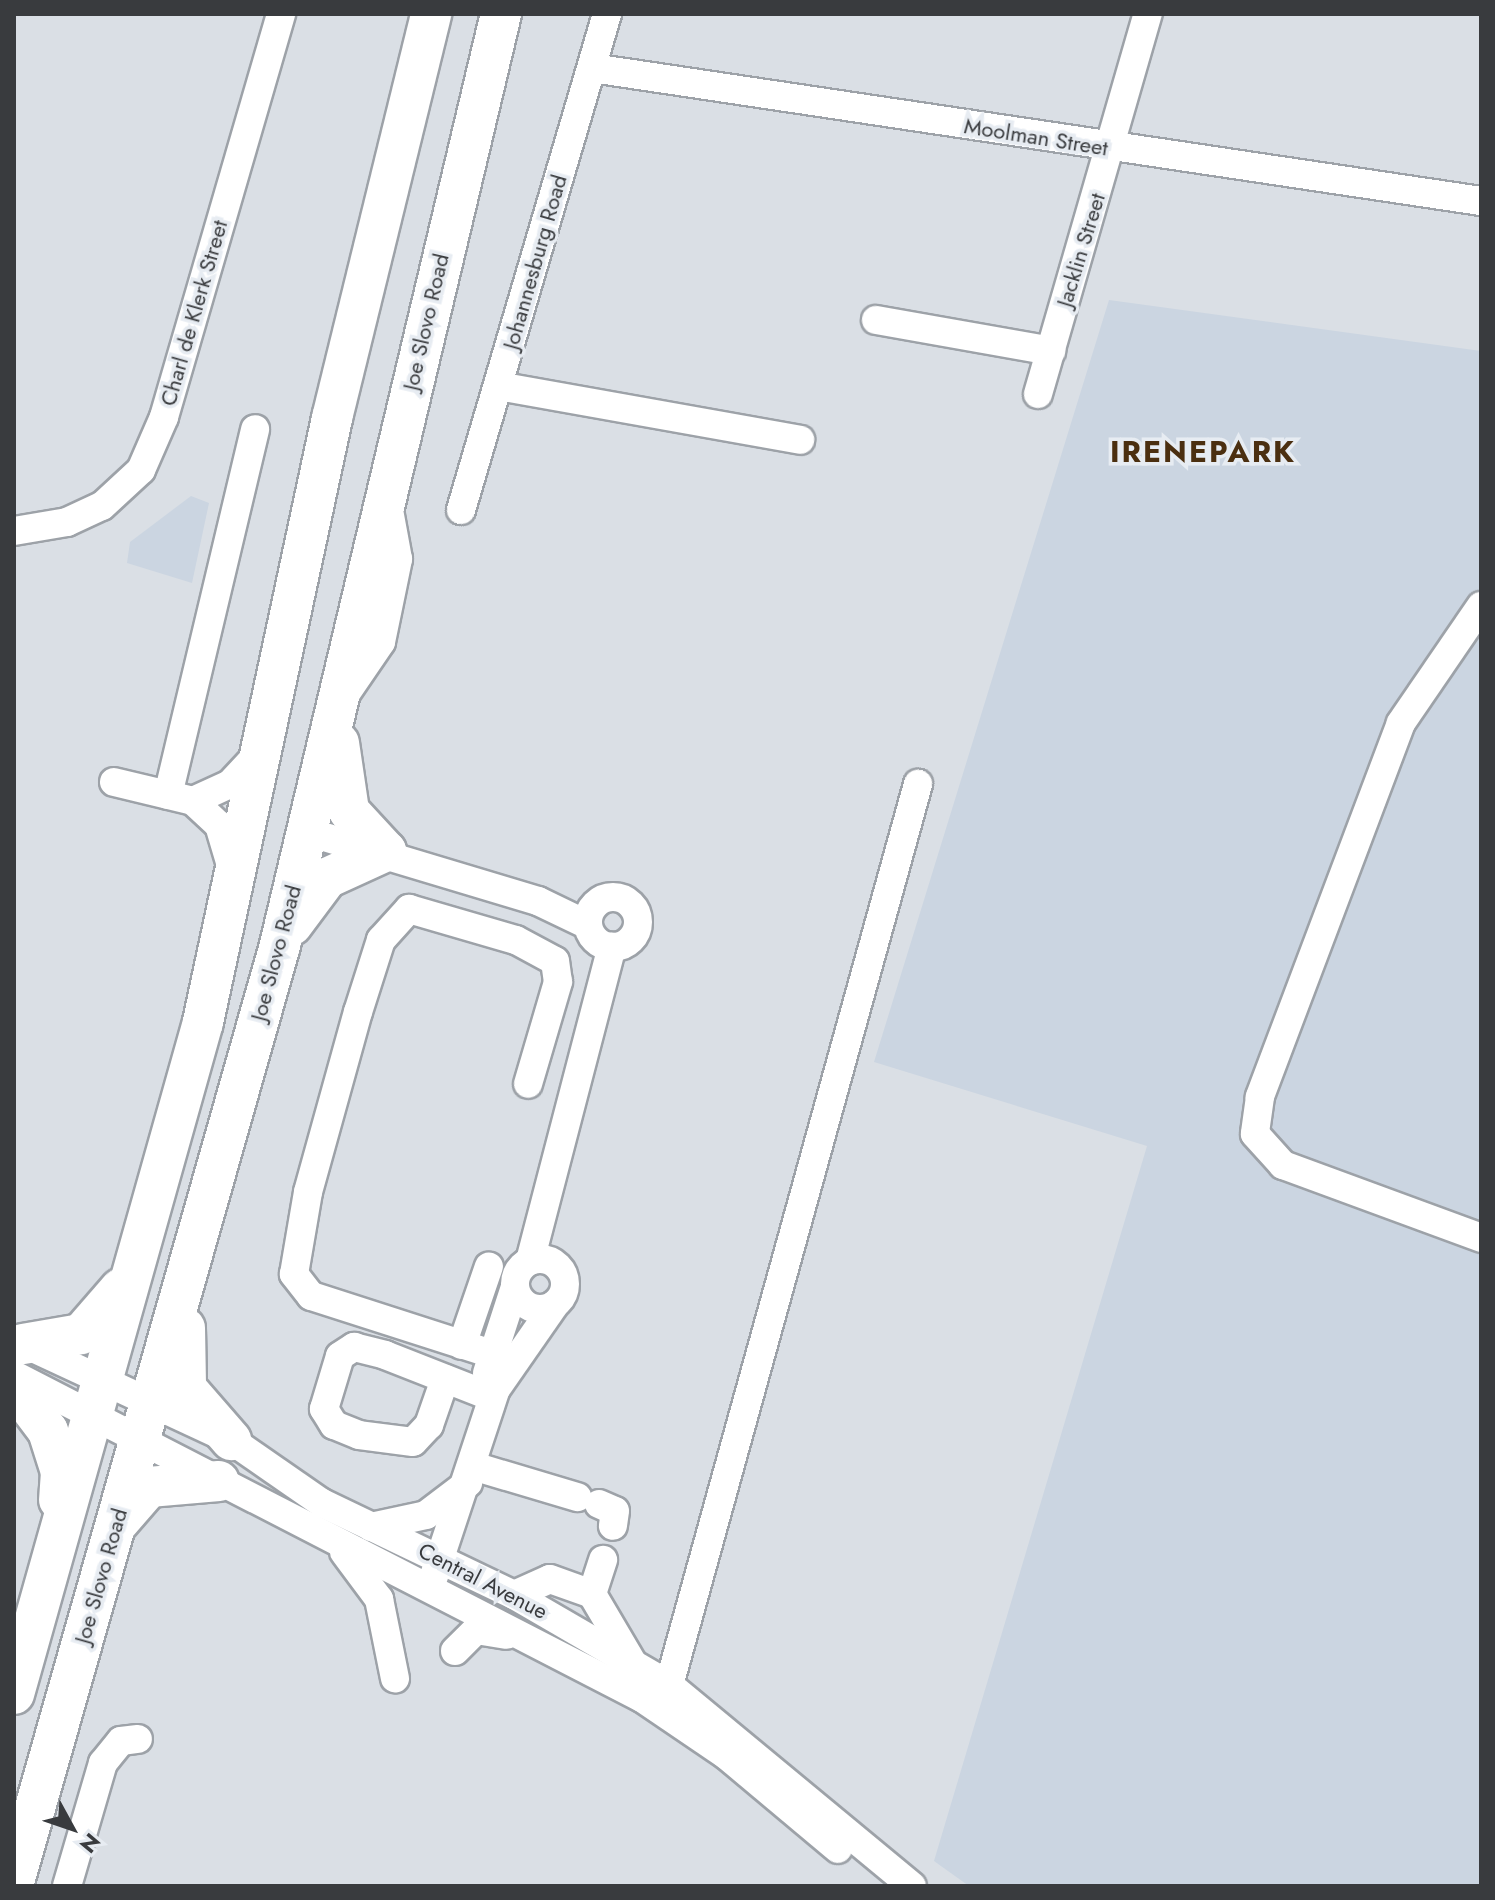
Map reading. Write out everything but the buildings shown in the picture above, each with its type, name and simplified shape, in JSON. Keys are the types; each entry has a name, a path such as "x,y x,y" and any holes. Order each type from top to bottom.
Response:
{"highway":[{"path":"14,1694 135,1264 236,881 332,418 431,14"},
{"name":"Joe Slovo Road","path":"14,1882 280,945 501,14"},
{"path":"280,945 327,878 386,851 349,811 338,706"},
{"path":"236,881 272,844 308,832"},
{"path":"17,1353 81,1334 101,1319 135,1264"},
{"path":"188,1264 186,1388 231,1440"},
{"path":"14,1386 48,1431 61,1472 55,1552"},
{"path":"115,1528 149,1487 219,1481"}],"street":[{"name":"Charl de Klerk Street","path":"14,531 79,517 141,470 164,417 281,14"},
{"name":"Johannesburg Road","path":"461,510 607,14"},
{"name":"Jacklin Street","path":"1038,394 1148,14"},
{"name":"Moolman Street","path":"592,68 1481,201"},
{"path":"876,320 1051,351"},
{"path":"498,386 800,440"},
{"path":"181,798 255,429"},
{"path":"1481,606 1401,723 1260,1097 1255,1134 1283,1165 1481,1238"},
{"path":"181,798 230,784 263,748"},
{"path":"114,782 181,798 219,825 236,881"},
{"path":"669,1685 918,784"},
{"path":"308,832 386,851 538,901 597,930 599,989 540,1210 537,1260 515,1287 492,1354 482,1393 480,1432 471,1474 442,1560 429,1588"},
{"path":"493,932 508,891"},
{"path":"492,1354 311,1296 298,1286 294,1256 386,931 409,909 420,909 493,932 550,956 558,968 528,1084"},
{"path":"480,1432 507,1366 555,1304 565,1281 537,1260"},
{"path":"462,1345 489,1266"},
{"path":"515,1287 530,1308 555,1304"},
{"name":"Central Avenue","path":"17,1353 96,1401 138,1441 568,1657 682,1722 881,1886"},
{"path":"445,1379 482,1393"},
{"name":"Central Avenue","path":"96,1401 150,1403 231,1440 370,1527 514,1595 669,1685 912,1886"},
{"path":"471,1474 596,1509"},
{"path":"370,1527 426,1515 471,1474"},
{"path":"331,1538 374,1587 395,1678"},
{"path":"592,1594 603,1560"},
{"path":"514,1595 550,1579 592,1594 633,1664"},
{"path":"455,1651 464,1637 488,1629 568,1657"},
{"path":"67,1886 103,1763 121,1741 138,1739"}],"shaded area":[{"path":"1109,300 1481,351 1481,1886 969,1886 934,1861 1147,1146 874,1062"},
{"path":"191,496 209,503 192,583 127,563 130,542"}],"district":[{"name":"IRENEPARK","path":"1203,452"}]}
